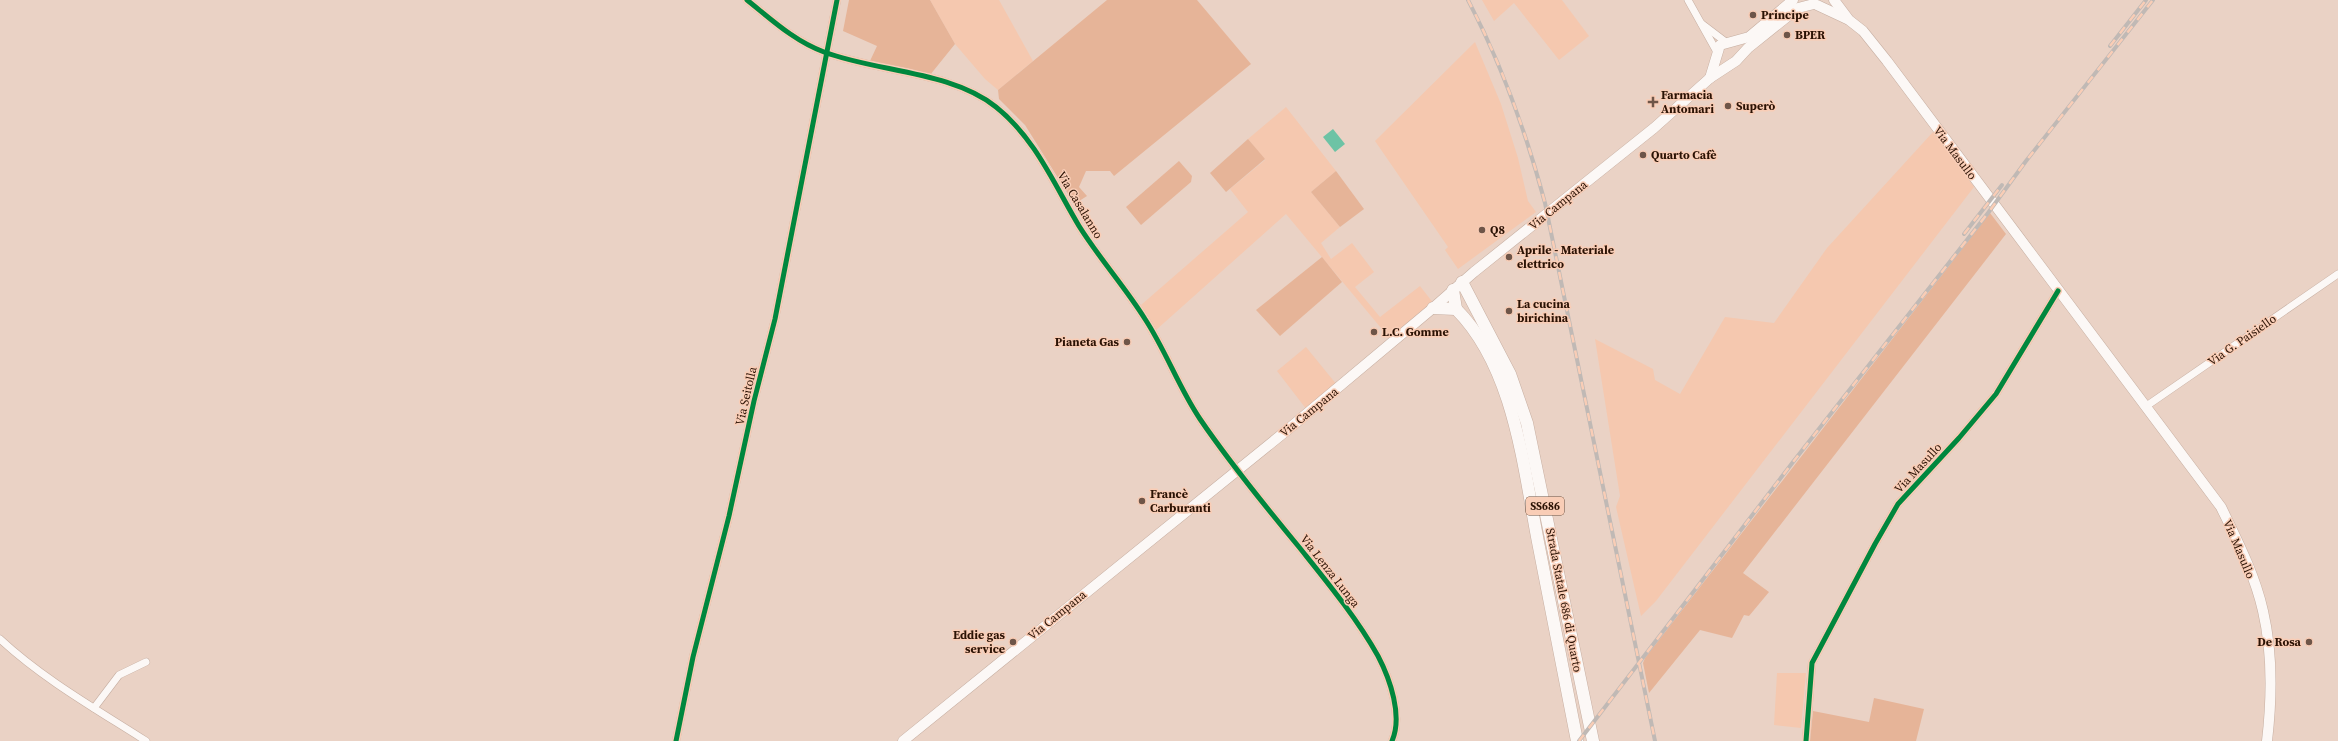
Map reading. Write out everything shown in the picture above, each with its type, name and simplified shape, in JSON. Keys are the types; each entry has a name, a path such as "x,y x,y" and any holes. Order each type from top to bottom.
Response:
{"highway":[{"path":"1433,308 1456,309 1458,286"},
{"name":"Strada Statale 686 di Quarto","path":"1458,286 1510,374 1527,424 1593,741"},
{"name":"Strada Statale 686 di Quarto","path":"1456,309 1474,333 1495,368 1514,419 1577,741"}],"main road":[{"path":"1710,78 1720,45 1748,37 1793,0"},
{"name":"Via Campana","path":"903,741 1238,469 1458,286 1654,128 1710,78 1730,65 1798,8 1813,3 1824,3 1828,0"},
{"name":"Via Masullo","path":"1834,0 1849,20"},
{"name":"Via Masullo","path":"1813,3 1849,20 1863,31 2221,507 2243,552 2263,610 2271,659 2271,707 2267,741"},
{"path":"1729,43 1737,47 1738,58"},
{"path":"1717,54 1720,62 1730,65"}],"street":[{"name":"Via Casalanno","path":"747,0 785,31 803,43 825,53 940,81 974,94 996,107 1016,126 1037,153 1079,225 1146,320 1201,420 1238,469"},
{"name":"Via Seitolla","path":"676,741 693,657 730,516 754,401 775,319 825,53 837,0"},
{"path":"1688,0 1717,54"},
{"path":"1700,23 1729,43"},
{"name":"Via G. Paisiello","path":"2145,407 2338,274"},
{"name":"Via Masullo","path":"1806,741 1812,663 1875,544 1898,504 1959,438 1996,394 2058,291"},
{"name":"Via Lenza Lunga","path":"1238,469 1337,593 1378,656 1393,695 1396,726 1392,741"},
{"path":"0,639 15,653 94,708 146,741"},
{"path":"94,708 118,675 146,662"}],"shaded area":[{"path":"849,0 930,0 955,44 930,75 870,61 877,46 843,31"},
{"path":"930,0 999,0 1033,61 998,90 985,79 955,44"},
{"path":"1107,0 1197,0 1251,64 1114,176 1110,171 1086,171 1079,187 1087,196 1076,203 1073,202 1025,125 999,99 998,90"},
{"path":"1482,0 1562,0 1589,36 1559,60 1514,3 1494,21"},
{"path":"1475,42 1501,104 1518,158 1528,201 1536,212 1458,269 1445,250 1448,247 1375,141"},
{"path":"1286,107 1336,171 1311,192 1340,227 1321,243 1331,259 1352,243 1374,272 1355,287 1380,317 1420,286 1434,304 1391,340 1286,214 1156,330 1141,305 1248,212 1230,189 1265,160 1248,139"},
{"path":"1333,129 1345,144 1335,152 1323,137"},
{"path":"1933,132 1974,187 1656,601 1641,616 1616,507 1620,496 1595,339 1653,369 1655,380 1680,394 1725,317 1774,323 1827,248"},
{"path":"1248,139 1265,159 1226,192 1210,173"},
{"path":"1179,161 1192,176 1191,182 1141,225 1126,207"},
{"path":"1336,171 1364,209 1340,227 1311,192"},
{"path":"1990,213 2006,234 1743,573 1769,592 1749,616 1744,615 1732,638 1700,630 1649,693 1643,663 1645,658"},
{"path":"1322,257 1342,282 1280,336 1256,310"},
{"path":"1306,347 1337,385 1307,410 1277,371"},
{"path":"1777,673 1806,673 1801,728 1774,725"},
{"path":"1874,698 1924,709 1916,741 1810,741 1813,711 1869,722"}],"railway":[{"path":"1468,0 1492,49 1512,99 1530,150 1545,203 1655,741"},
{"path":"2110,46 2146,0"},
{"path":"1579,741 1793,462 1988,213 2026,161 2153,0"},
{"path":"1964,234 2002,185"}],"cycle path":[{"path":"747,0 793,36 824,52 845,59 936,79 958,86 978,95 1010,119 1033,147 1079,226 1153,331 1192,407 1200,419 1223,452 1341,600 1378,656 1391,686 1396,709 1395,731 1392,741"},
{"path":"676,741 693,657 729,516 754,401 775,319 837,0"},
{"path":"1806,741 1812,663 1875,544 1898,504 1959,438 1996,394 2058,291"}],"place":[{"name":"Principe","path":"1753,15"},
{"name":"BPER","path":"1787,35"},
{"name":"Farmacia Antomari","path":"1653,102"},
{"name":"Superò","path":"1728,106"},
{"name":"Quarto Cafè","path":"1643,155"},
{"name":"Q8","path":"1482,230"},
{"name":"Aprile - Materiale elettrico","path":"1509,257"},
{"name":"La cucina birichina","path":"1509,311"},
{"name":"L.C. Gomme","path":"1374,332"},
{"name":"Pianeta Gas","path":"1127,342"},
{"name":"Francè Carburanti","path":"1142,501"},
{"name":"Eddie gas service","path":"1013,642"},
{"name":"De Rosa","path":"2309,642"}]}
